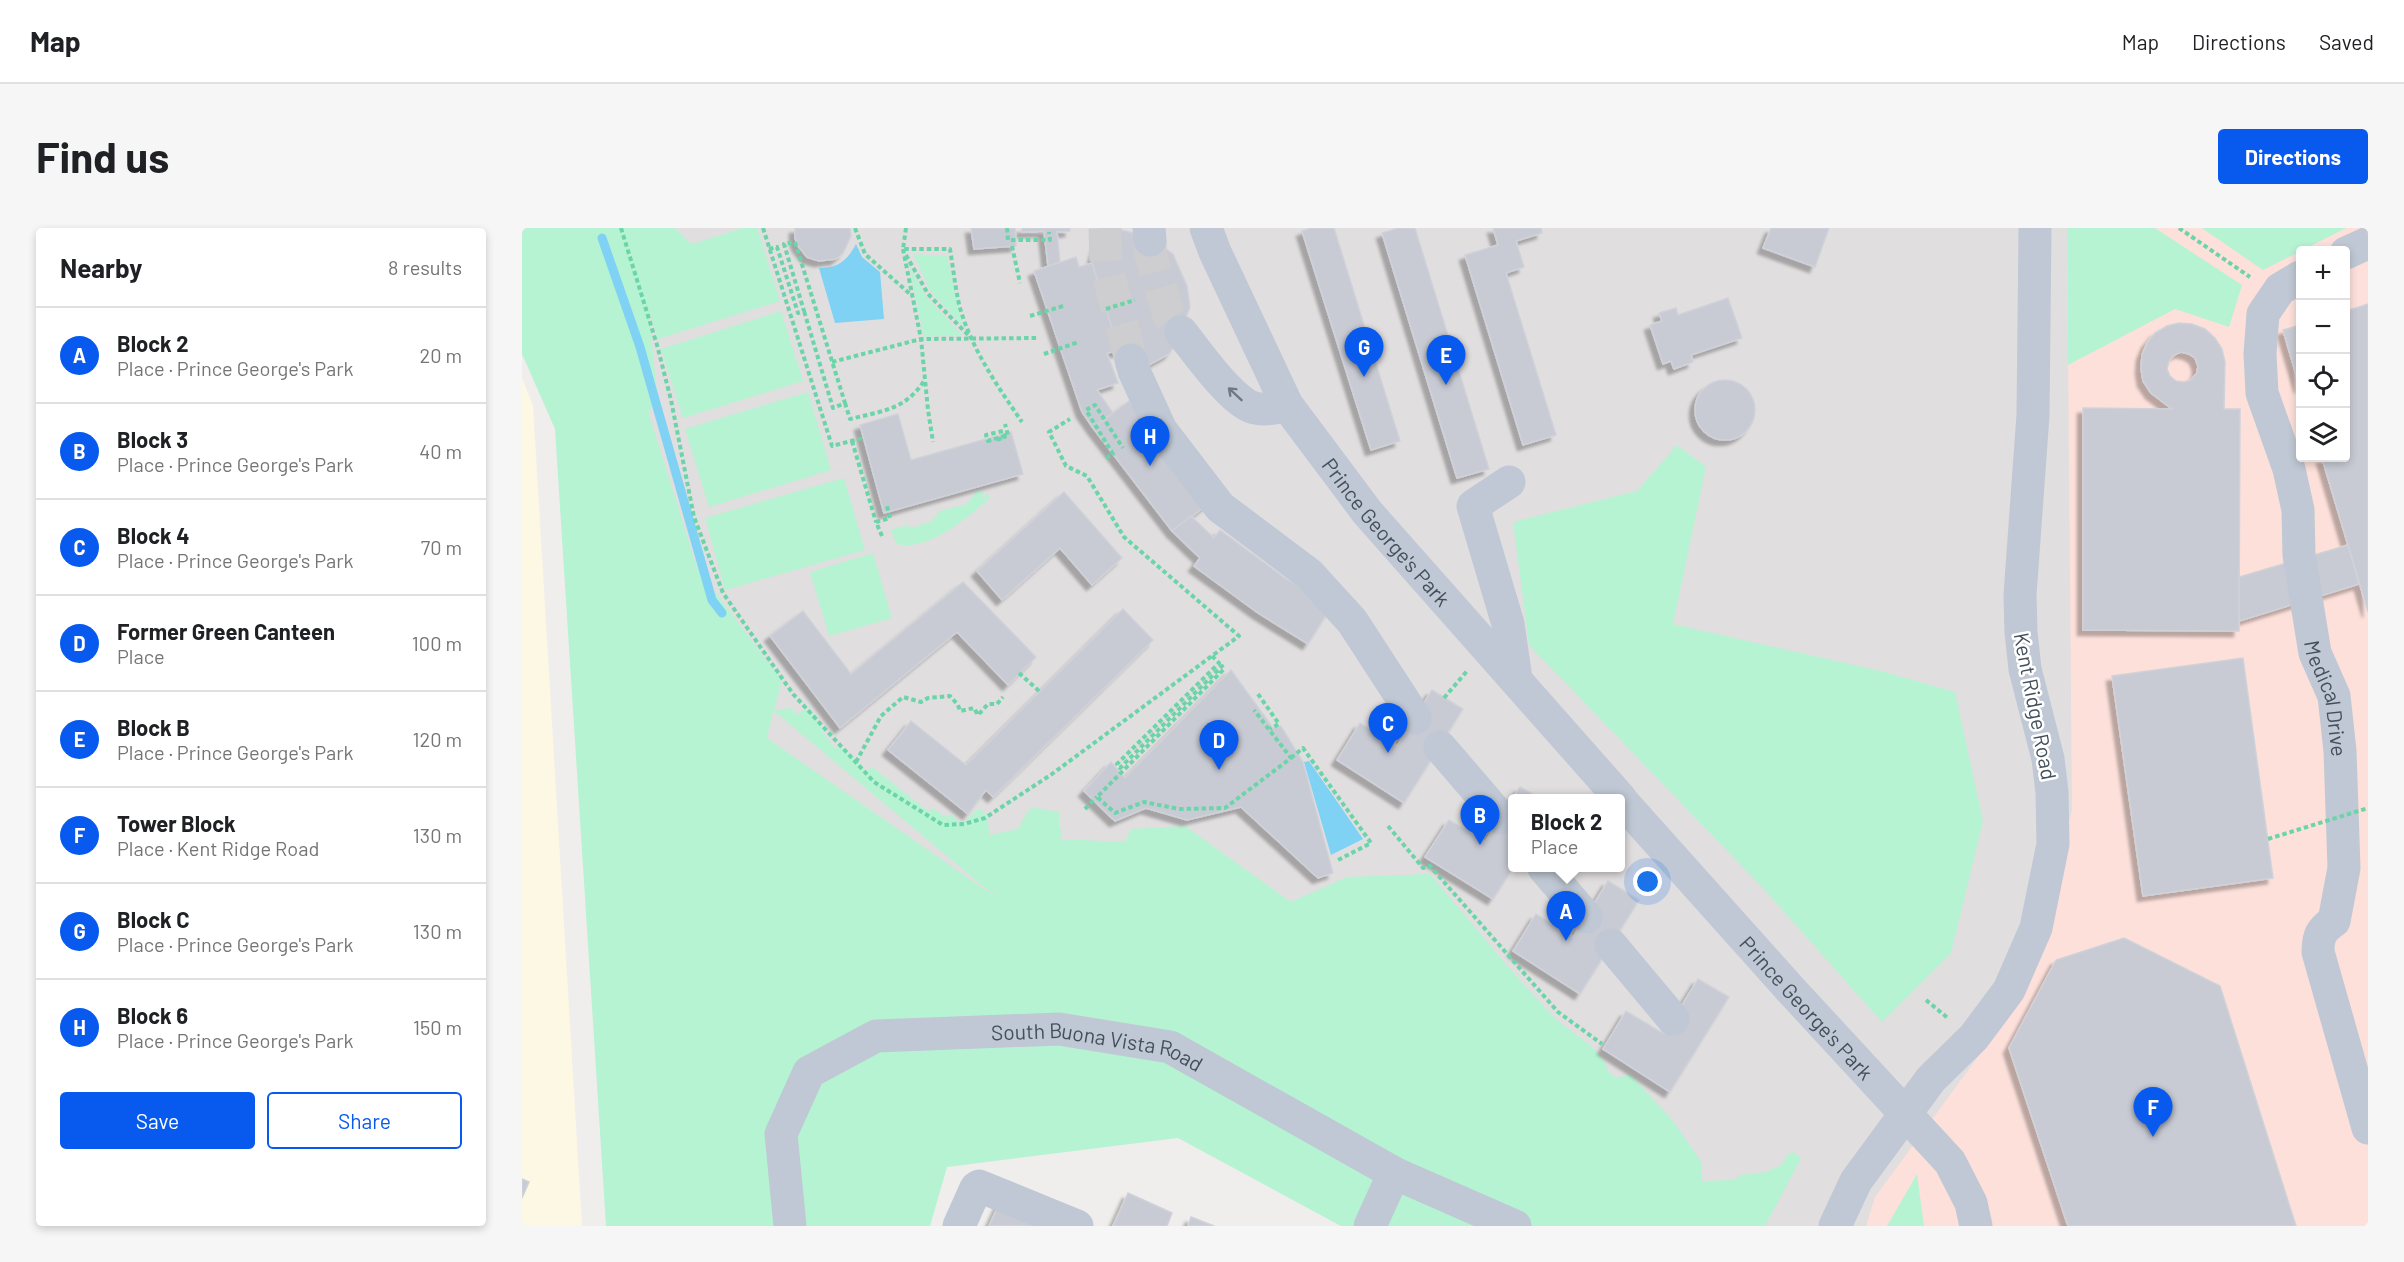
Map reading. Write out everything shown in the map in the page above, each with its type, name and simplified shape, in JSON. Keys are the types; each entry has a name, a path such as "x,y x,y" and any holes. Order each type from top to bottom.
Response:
{"street":[{"name":"Prince George's Park","path":"1206,228 1287,405 1367,512 1616,794"},
{"name":"Kent Ridge Road","path":"1835,1226 1856,1181 1905,1114 1931,1079 1974,1037 2009,990 2036,928 2053,844 2052,792 2048,759 2025,669 2020,632 2020,595 2032,415 2035,228"},
{"path":"2350,252 2368,243"},
{"name":"Medical Drive","path":"2296,280 2280,289 2262,314 2260,354 2262,393 2289,469 2298,510 2299,555 2315,653 2334,696 2340,751 2344,868 2334,921 2324,928 2318,937 2318,952 2368,1128"},
{"path":"1181,332 1224,383 1248,406 1269,410 1287,405"},
{"path":"1131,360 1161,430 1220,507 1310,574 1352,621 1415,718"},
{"path":"1509,482 1473,506 1508,624 1516,679"},
{"path":"1440,747 1501,818"},
{"name":"Prince George's Park","path":"1625,805 1783,982 1950,1162 1971,1203 1976,1226"},
{"path":"1548,872 1586,917"},
{"path":"1611,945 1673,1018"},
{"name":"South Buona Vista Road","path":"790,1226 781,1134 809,1072 876,1036 1059,1029 1170,1047 1394,1173 1515,1226"},
{"path":"1370,1226 1394,1173"},
{"path":"959,1226 979,1186 1077,1226"}],"path":[{"path":"621,228 657,345 671,400 694,518 723,593 793,694 874,782 943,825 964,824 985,818 1052,774 1239,636 1124,537 1087,476 1066,466 1049,432 1070,419"},
{"path":"763,228 832,446 863,438"},
{"path":"906,228 903,249 921,339 933,442"},
{"path":"1007,228 1008,240 1050,240 1049,232"},
{"path":"2179,228 2211,249"},
{"path":"854,230 865,254 913,296"},
{"path":"845,403 833,408 784,244 795,242 850,419 898,407 915,395 924,380"},
{"path":"770,249 777,246 798,313 804,311"},
{"path":"1012,246 1020,283"},
{"path":"903,249 928,294 972,338"},
{"path":"903,249 950,249 959,305 972,338 1004,396 1022,422"},
{"path":"1106,309 1135,300"},
{"path":"1030,316 1063,306"},
{"path":"832,362 921,339 1038,338"},
{"path":"1044,354 1078,342"},
{"path":"1106,458 1113,454 1086,410 1095,405 1123,448"},
{"path":"997,440 1005,437 1003,431 986,435 987,441 998,438 1008,435 1005,424"},
{"path":"852,441 882,536"},
{"path":"876,522 890,518 887,506"},
{"path":"1085,809 1224,669 1222,666 1120,768 1117,764 1219,663 1212,656"},
{"path":"1444,698 1473,663"},
{"path":"1019,673 1040,692"},
{"path":"1258,694 1278,724 1270,729"},
{"path":"856,762 881,716 903,697 921,702 928,698 950,696 960,711 974,708 978,715 988,704 997,704 1004,697"},
{"path":"1254,710 1291,758"},
{"path":"1097,797 1114,813 1144,802 1179,809 1225,808 1303,748 1371,843 1338,860"},
{"path":"2268,839 2368,808"},
{"path":"1388,826 1423,868 1430,866 1558,1012 1602,1044"},
{"path":"1926,1000 1946,1016"}],"shaded area":[{"path":"522,228 2368,228 2368,1226 1623,1226 1005,904 766,738 552,380 522,308"},
{"path":"2067,228 2202,228 2263,270 2296,253 2296,462 2350,462 2350,246 2309,246 2346,228 2368,228 2368,1226 1866,1226 1875,1197 2025,993 2072,810"},
{"path":"522,378 533,405 582,1226 522,1226"}],"green space":[{"path":"522,228 674,228 692,244 743,228 757,228 780,301 658,339 649,311 658,405 648,411 697,568 782,681 774,710 791,708 797,714 809,708 822,727 821,730 835,748 842,747 867,772 871,766 929,812 933,808 946,817 950,814 962,824 979,808 987,816 990,835 1018,829 1033,808 1059,812 1059,828 1062,831 1060,839 1125,842 1131,829 1185,826 1291,902 1347,877 1430,874 1552,1015 1592,1047 1605,1063 1609,1073 1617,1078 1630,1074 1673,1121 1702,1163 1702,1181 1735,1180 1740,1175 1766,1172 1783,1164 1787,1155 1793,1152 1801,1158 1765,1226 1341,1226 1178,1138 947,1167 930,1226 606,1226 555,429 522,354","holes":["774,711 997,898 767,738"]},
{"path":"2067,228 2155,228 2242,285 2229,327 2175,309 2068,365"},
{"path":"2202,228 2346,228 2310,246 2296,246 2296,253 2263,270"},
{"path":"913,254 947,256 963,326 931,292"},
{"path":"909,266 926,296 962,335 924,337"},
{"path":"781,311 803,381 683,418 661,349"},
{"path":"808,392 831,470 709,507 685,429"},
{"path":"1677,445 1706,467 1673,624 1885,672 1955,692 1983,821 1951,953 1882,1022 1761,886 1529,645 1513,522 1637,491"},
{"path":"844,478 865,550 725,590 705,518"},
{"path":"983,491 982,498 985,498 986,493 990,498 946,532 921,543 897,544 890,530 908,525 911,528 932,521 940,511 967,504 976,492"},
{"path":"873,553 892,618 829,636 810,572"},
{"path":"1917,1174 1924,1226 1887,1226"}],"water":[{"path":"856,244 862,257 880,272 884,319 835,323 819,268 837,265 849,255"},
{"path":"1309,761 1363,839 1331,855 1304,762"}],"building":[{"path":"795,228 850,228 851,236 843,253 836,259 819,261 807,257 798,246"},
{"path":"971,228 1015,228 1016,246 974,249"},
{"path":"1022,228 1070,228 1070,231 1057,232 1060,262 1048,266 1044,231 1022,232"},
{"path":"1102,228 1141,235 1159,244 1173,254 1187,286 1190,307 1177,342 1169,354 1143,368 1119,351 1092,263"},
{"path":"1311,228 1334,228 1400,441 1371,450 1302,231"},
{"path":"1398,228 1415,228 1489,469 1457,478 1382,233"},
{"path":"1493,228 1541,228 1542,233 1516,241 1524,267 1506,273 1556,435 1523,445 1465,255 1498,245"},
{"path":"1771,228 1829,228 1815,267 1763,248"},
{"path":"1076,257 1079,267 1092,263 1119,351 1107,353 1118,383 1097,390 1113,413 1093,428 1082,412 1034,271"},
{"path":"1728,298 1742,338 1691,355 1693,362 1674,369 1671,361 1663,364 1650,325 1662,321 1659,313 1676,308 1678,315"},
{"path":"2368,304 2368,612 2323,462 2350,462 2350,310"},
{"path":"2179,323 2192,324 2205,329 2215,338 2222,349 2225,362 2224,409 2240,409 2239,631 2083,630 2083,408 2172,409 2151,393 2143,381 2141,369 2142,355 2147,343 2155,333 2167,326","holes":["2181,352 2195,358 2198,366 2197,373 2191,380 2176,381 2167,369 2169,361"]},
{"path":"2296,326 2296,374 2283,330"},
{"path":"1719,380 1731,380 1747,388 1753,398 1755,410 1753,422 1747,432 1731,440 1719,440 1703,432 1695,416 1695,404 1703,388"},
{"path":"1129,401 1208,504 1172,531 1093,428"},
{"path":"898,414 911,460 1011,432 1023,474 884,513 860,425"},
{"path":"1064,492 1122,558 1092,585 1060,548 1002,600 977,571"},
{"path":"1191,516 1214,538 1220,530 1285,578 1332,606 1308,644 1258,613 1194,566 1200,558 1172,531"},
{"path":"2348,545 2359,584 2239,621 2239,577"},
{"path":"963,582 1036,657 1008,685 957,632 840,728 770,636 803,611 851,674"},
{"path":"1123,609 1153,640 993,797 986,790 968,814 888,750 911,721 966,765"},
{"path":"2243,658 2273,878 2143,896 2112,676"},
{"path":"1231,670 1273,728 1281,726 1303,762 1333,873 1318,878 1241,807 1187,820 1146,808 1115,821 1084,791 1111,762 1125,778"},
{"path":"1432,690 1463,709 1404,803 1337,760 1360,723 1397,746"},
{"path":"1520,787 1532,794 1516,794"},
{"path":"1508,806 1508,872 1510,872 1493,899 1425,857 1449,820 1485,842"},
{"path":"1608,881 1639,900 1580,994 1513,951 1536,914 1573,937"},
{"path":"2124,938 2220,986 2296,1226 2068,1226 2009,1048 2056,960"},
{"path":"1698,979 1729,997 1670,1092 1603,1049 1626,1011 1664,1034"},
{"path":"522,1179 529,1182 522,1198"},
{"path":"1128,1193 1172,1213 1167,1226 1113,1226"},
{"path":"1001,1200 1055,1226 989,1226"},
{"path":"1191,1217 1214,1226 1188,1226"}],"waterway":[{"path":"602,238 640,347 712,600 722,613"}],"tunnel":[{"path":"1105,228 1106,266 1131,360"},
{"path":"1150,240 1150,252 1169,316 1181,332"}],"place":[{"name":"Block C","path":"1364,377"},
{"name":"Block B","path":"1446,385"},
{"name":"Block 6","path":"1150,466"},
{"name":"Block 4","path":"1388,753"},
{"name":"Former Green Canteen","path":"1219,770"},
{"name":"Block 3","path":"1480,845"},
{"name":"Block 2","path":"1566,941"},
{"name":"Tower Block","path":"2153,1137"}]}
